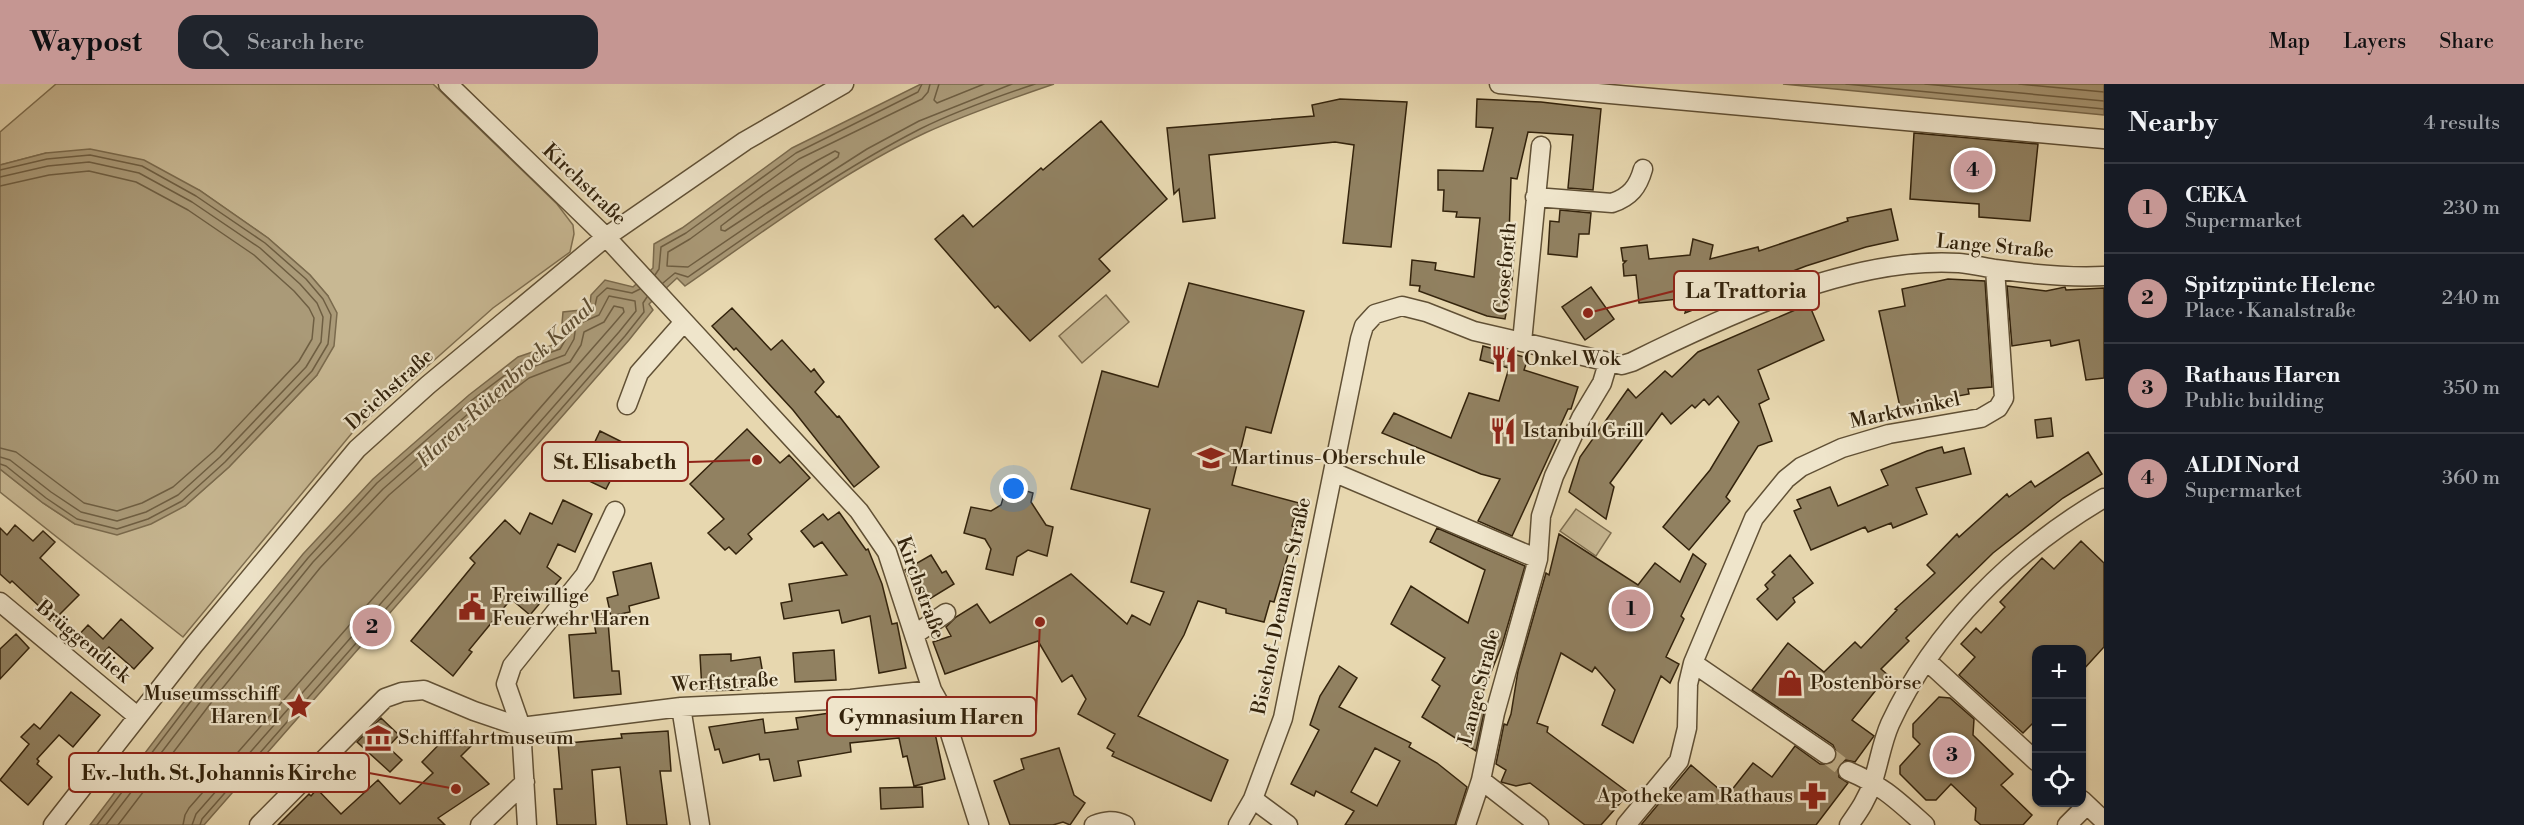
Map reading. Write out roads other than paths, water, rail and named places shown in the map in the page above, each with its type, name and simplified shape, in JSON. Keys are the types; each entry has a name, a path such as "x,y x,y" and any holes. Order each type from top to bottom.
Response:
{"street":[{"name":"Kirchstraße","path":"448,84 606,237 860,511 874,530 887,552 932,690 942,708 979,825"},
{"name":"Deichstraße","path":"53,825 137,716 357,449 428,385 606,237 745,141 844,84"},
{"path":"1499,84 2104,140"},
{"name":"Goseforth","path":"1522,342 1541,146"},
{"path":"1535,197 1612,202 1623,199 1633,192 1643,169"},
{"name":"Lange Straße","path":"1466,825 1481,780 1498,702 1538,559 1541,516 1554,476 1581,418 1602,383 1608,363 1632,362 1748,307 1840,278 1904,264 1960,263 2046,275 2104,276"},
{"name":"Marktwinkel","path":"1626,825 1679,760 1687,728 1688,684 1693,663 1754,518 1786,479 1801,466 1842,448 1889,434 1981,418 1998,408 2004,398 1995,269"},
{"name":"Bischof-Demann-Straße","path":"1238,825 1253,799 1283,718 1364,326 1375,314 1402,306 1426,312 1474,331 1608,363"},
{"path":"627,405 639,373 684,322"},
{"path":"1333,472 1538,559"},
{"path":"1849,825 1865,801 1873,782 1889,725 1927,661 1969,607 2032,546 2104,498"},
{"path":"527,825 521,727 506,684 512,666 585,575 615,511"},
{"name":"Brüggendiek","path":"0,602 137,716"},
{"path":"914,635 946,613"},
{"path":"1927,661 2032,756"},
{"path":"1693,663 1826,754"},
{"path":"259,825 385,698 402,692 424,690 474,711 521,727"},
{"name":"Werftstraße","path":"521,727 681,707 851,699 932,690"},
{"path":"681,707 700,825"},
{"path":"1848,771 1873,782 1925,825"},
{"path":"1481,780 1539,825"},
{"path":"480,825 525,782"},
{"path":"1253,799 1288,825"},
{"path":"2086,805 2104,821"},
{"path":"2067,825 2081,807"},
{"path":"1094,825 1105,821 1125,825"}],"water":[{"name":"Haren-Rütenbrock Kanal","path":"921,84 1054,84 957,119 893,149 802,204 685,286 677,278 649,304 653,310 629,340 204,825 90,825 200,681 303,554 373,479 469,395 518,357 556,344 561,335 563,312 581,310 590,305 591,295 605,280 633,287 653,268 654,244 682,228 792,148"},
{"path":"1783,84 2104,84 2104,115"},
{"path":"90,149 144,160 199,190 268,238 310,275 328,296 337,313 334,346 317,375 229,467 185,506 151,524 117,535 75,524 43,503 0,469 0,165 46,153"}],"tunnel":[{"path":"1826,754 1848,771"}],"place":[{"name":"ALDI Nord","path":"1973,170"},
{"name":"La Trattoria","path":"1588,313"},
{"name":"Onkel Wok","path":"1504,359"},
{"name":"Istanbul Grill","path":"1503,431"},
{"name":"Martinus-Oberschule","path":"1211,458"},
{"name":"St. Elisabeth","path":"757,460"},
{"name":"Freiwillige Feuerwehr Haren","path":"472,607"},
{"name":"CEKA","path":"1631,609"},
{"name":"Gymnasium Haren","path":"1040,622"},
{"name":"Spitzpünte Helene","path":"372,627"},
{"name":"Postenbörse","path":"1790,683"},
{"name":"Museumsschiff Haren I","path":"299,706"},
{"name":"Schifffahrtmuseum","path":"378,738"},
{"name":"Rathaus Haren","path":"1952,755"},
{"name":"Ev.-luth. St. Johannis Kirche","path":"456,789"},
{"name":"Apotheke am Rathaus","path":"1813,796"}]}
